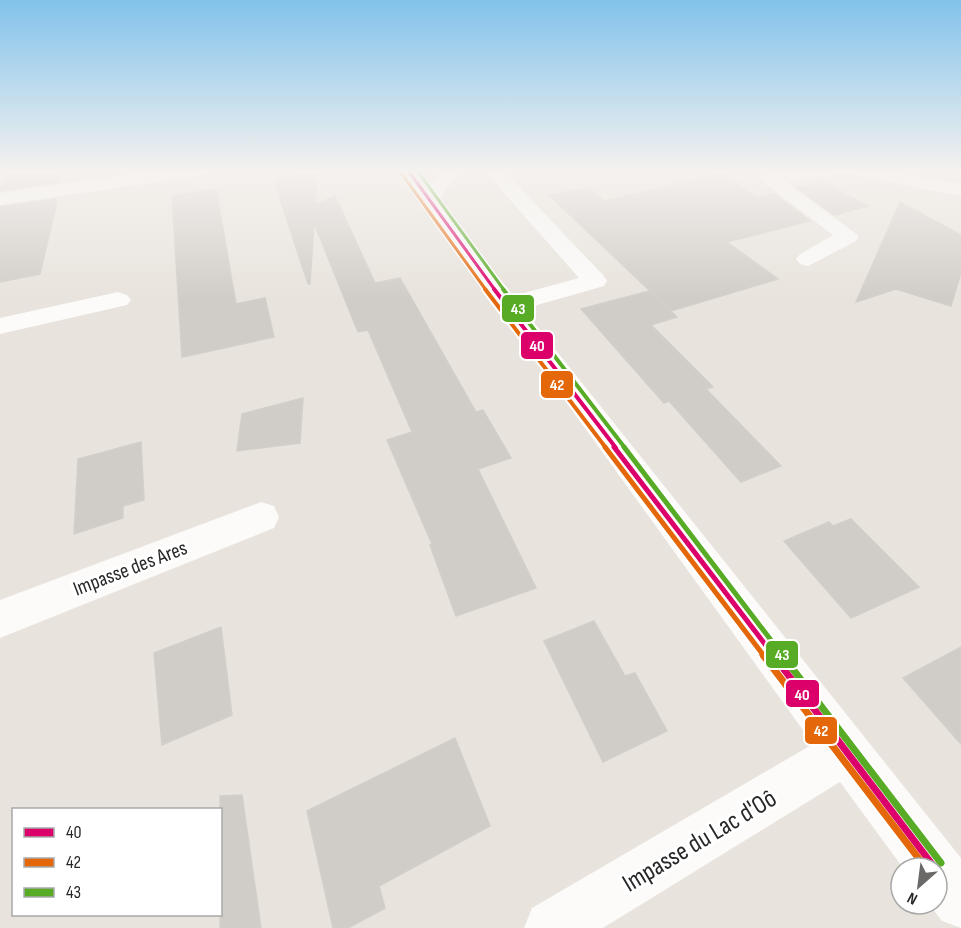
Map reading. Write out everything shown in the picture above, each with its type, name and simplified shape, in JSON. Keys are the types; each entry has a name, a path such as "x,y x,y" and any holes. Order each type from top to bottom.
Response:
{"street":[{"path":"439,212 507,306 926,856"},
{"path":"507,306 595,281 532,212"},
{"path":"808,259 848,236 815,212"},
{"path":"0,326 118,300"},
{"name":"Impasse des Ares","path":"0,619 261,517"},
{"name":"Impasse du Lac d'Oô","path":"552,928 846,751"},
{"path":"949,886 961,902"}],"building":[{"path":"0,212 55,212 40,274 0,282"},
{"path":"173,212 220,212 236,304 265,298 274,337 182,357"},
{"path":"285,212 342,212 375,283 400,278 476,412 483,410 511,458 478,469 536,588 456,616 430,545 432,544 387,440 412,432 368,330 358,332 314,223 310,284 308,284"},
{"path":"567,212 798,212 810,221 727,242 778,279 671,311"},
{"path":"895,212 919,212 961,235 961,273 951,306 896,289 856,302"},
{"path":"649,291 677,317 651,325 713,387 706,389 781,466 741,482 669,401 664,403 581,309"},
{"path":"303,398 300,443 237,451 242,414"},
{"path":"141,442 144,500 123,506 123,518 74,534 78,459"},
{"path":"851,519 919,587 851,618 784,541 829,522 833,526"},
{"path":"594,621 625,676 635,673 667,731 603,762 544,641"},
{"path":"221,627 232,715 162,745 154,653"},
{"path":"961,647 961,744 903,678"},
{"path":"455,738 490,826 379,886 385,908 348,928 333,928 307,811"},
{"path":"242,795 261,928 220,928 222,808 220,808 220,796"}],"transit line":[{"name":"42","path":"429,212 501,311 917,856"},
{"name":"40","path":"439,212 507,306 926,856"},
{"name":"43","path":"448,212 513,302 936,856"}]}
